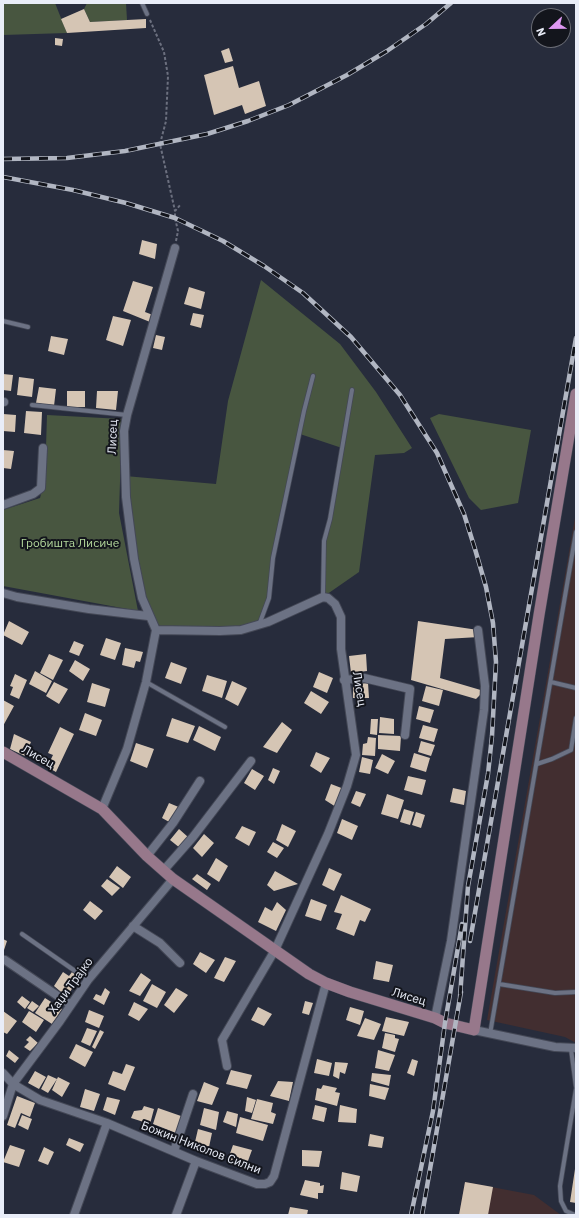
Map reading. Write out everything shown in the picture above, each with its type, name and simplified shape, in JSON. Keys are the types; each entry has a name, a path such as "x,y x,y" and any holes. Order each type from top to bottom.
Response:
{"street":[{"name":"Лисец","path":"156,630 148,616 134,559 127,515 124,431 126,415 174,248"},
{"path":"574,1049 474,1030 539,615 576,394"},
{"path":"3,505 33,494 41,488 44,448"},
{"path":"3,593 17,597 89,609 148,616"},
{"name":"Лисец","path":"227,1066 222,1040 275,950 328,834 348,786 356,755 355,738 344,680 341,649 341,617 335,604 328,598 323,597"},
{"path":"102,809 127,749 146,682 156,630 241,630 289,614 323,597"},
{"path":"435,1018 451,941 484,710 484,686 478,630"},
{"path":"344,680 364,678 410,689 405,735"},
{"name":"Лисец","path":"3,752 102,809 147,856 173,879 326,984 435,1018 445,1023 474,1030"},
{"path":"164,871 193,837 251,761"},
{"path":"147,856 173,824 200,781"},
{"name":"Хаџи Трајко","path":"3,1116 13,1084 88,980 173,879"},
{"path":"133,926 160,943 180,963"},
{"path":"5,960 71,1005"},
{"name":"Божин Николов Силни","path":"3,1074 13,1084 40,1100 107,1123 196,1161 257,1184 265,1184 270,1182 274,1176 326,984"},
{"path":"174,1151 193,1094"},
{"path":"74,1215 107,1123"},
{"path":"176,1215 196,1161"}],"lane":[{"path":"142,3 147,14"},
{"path":"3,321 28,327"},
{"path":"259,625 269,598 273,558 304,411 313,376"},
{"path":"323,597 324,541 330,519 352,390"},
{"path":"32,405 126,415"},
{"path":"490,1034 576,532"},
{"path":"146,682 225,727"},
{"path":"550,682 576,688"},
{"path":"537,764 571,750 576,718"},
{"path":"22,934 88,980"},
{"path":"499,984 555,993 576,992"},
{"path":"574,1049 576,1088 560,1186 561,1200 566,1211 575,1215"}],"path":[{"path":"147,14 164,52 166,64 167,109 164,133 160,144 178,231 174,248"},
{"path":"175,211 181,204"}],"shaded area":[{"path":"576,512 576,1043 565,1037 487,1020"},
{"path":"465,1182 534,1195 561,1215 459,1215"}],"green space":[{"path":"3,3 55,3 67,33 3,35"},
{"path":"87,3 126,3 127,20 90,22 84,9"},
{"path":"261,280 340,344 376,392 412,448 404,453 375,455 359,572 323,597 324,541 342,448 300,434 273,558 270,590 259,625 251,627 156,630 134,559 125,476 216,484 228,401"},
{"path":"439,414 531,430 518,503 481,510 469,498 430,418"},
{"name":"Гробишта Лисиче","path":"47,415 122,419 119,513 138,611 3,586 3,510 40,498 45,479"}],"building":[{"path":"84,9 90,22 146,19 146,28 67,33 61,19"},
{"path":"55,38 63,39 62,46 55,45"},
{"path":"229,48 233,61 225,63 221,51"},
{"path":"233,66 239,88 259,81 266,106 245,114 242,105 214,115 204,75"},
{"path":"142,240 157,244 155,259 139,254"},
{"path":"133,281 153,287 145,312 153,315 150,322 123,311"},
{"path":"189,287 205,292 201,309 184,304"},
{"path":"193,313 204,315 201,328 190,325"},
{"path":"113,316 131,320 123,346 106,340"},
{"path":"156,335 165,337 162,350 153,348"},
{"path":"51,336 68,339 64,355 48,351"},
{"path":"3,374 13,375 11,391 3,390"},
{"path":"19,377 34,379 32,397 17,395"},
{"path":"39,387 56,389 54,406 36,403"},
{"path":"67,391 85,391 85,407 67,407"},
{"path":"97,391 118,391 116,410 96,408"},
{"path":"26,411 42,412 41,435 24,433"},
{"path":"3,414 16,415 15,432 3,431"},
{"path":"3,450 14,451 11,469 3,468"},
{"path":"9,621 29,632 22,645 3,635"},
{"path":"418,621 478,630 479,637 445,639 440,678 484,691 476,699 411,680"},
{"path":"106,638 121,643 115,660 100,655"},
{"path":"74,641 84,645 79,656 69,652"},
{"path":"125,648 143,652 140,662 136,661 134,668 122,665"},
{"path":"49,654 63,660 53,680 40,673"},
{"path":"366,654 367,671 351,673 349,656"},
{"path":"75,660 90,669 83,681 69,671"},
{"path":"171,662 187,668 181,684 165,678"},
{"path":"35,671 52,681 46,693 29,684"},
{"path":"319,672 333,678 327,693 313,687"},
{"path":"15,674 27,680 19,699 10,695 13,687 10,686"},
{"path":"207,675 227,681 222,698 202,691"},
{"path":"232,681 247,688 238,706 225,699"},
{"path":"54,682 68,689 59,704 46,696"},
{"path":"92,683 110,689 105,707 87,702"},
{"path":"368,683 369,698 353,698 353,684"},
{"path":"426,686 443,690 439,706 422,701"},
{"path":"311,691 329,702 321,714 304,703"},
{"path":"3,700 14,706 3,726"},
{"path":"419,706 434,710 430,723 416,719"},
{"path":"85,713 102,720 96,736 79,730"},
{"path":"380,717 394,719 394,734 379,733"},
{"path":"172,718 195,726 188,743 166,736"},
{"path":"371,719 378,719 377,735 370,734"},
{"path":"282,722 292,730 277,753 263,747"},
{"path":"423,725 438,729 434,742 419,738"},
{"path":"199,726 221,737 215,751 193,740"},
{"path":"60,727 74,734 56,772 47,767 53,755 48,753"},
{"path":"14,734 31,742 25,756 10,749"},
{"path":"378,735 401,736 400,751 378,749"},
{"path":"368,737 376,738 375,756 362,755 363,744 367,743"},
{"path":"421,741 435,745 431,756 418,752"},
{"path":"136,743 154,749 147,768 130,761"},
{"path":"316,752 330,758 321,773 310,766"},
{"path":"414,753 430,758 426,772 410,767"},
{"path":"382,754 395,761 388,774 375,768"},
{"path":"362,757 373,760 370,774 359,772"},
{"path":"273,768 280,771 274,784 268,780"},
{"path":"252,769 264,776 255,790 244,783"},
{"path":"408,776 426,780 422,795 404,790"},
{"path":"331,784 344,789 336,807 325,800"},
{"path":"453,788 466,791 464,805 450,802"},
{"path":"356,791 366,794 360,807 351,803"},
{"path":"387,794 404,800 398,819 381,814"},
{"path":"169,803 181,808 171,823 162,818"},
{"path":"404,809 414,812 410,825 400,822"},
{"path":"416,812 425,815 421,828 412,825"},
{"path":"342,819 358,826 352,840 337,833"},
{"path":"282,824 296,831 288,847 276,840"},
{"path":"242,826 256,832 249,846 235,838"},
{"path":"179,829 188,837 180,848 170,840"},
{"path":"204,834 214,843 202,857 193,848"},
{"path":"273,842 284,848 277,858 267,852"},
{"path":"216,858 228,866 219,882 207,874"},
{"path":"117,866 131,877 123,888 109,877"},
{"path":"329,868 342,874 334,891 322,885"},
{"path":"275,871 298,884 274,891 267,885"},
{"path":"197,874 211,884 207,890 192,879"},
{"path":"107,879 120,888 112,896 101,886"},
{"path":"341,895 371,909 365,922 360,920 354,936 336,929 342,914 334,912"},
{"path":"311,899 327,905 321,921 305,916"},
{"path":"90,901 103,911 95,920 83,910"},
{"path":"277,902 286,910 276,931 258,922 265,907 272,911"},
{"path":"3,939 7,941 3,953"},
{"path":"200,952 215,960 206,973 193,964"},
{"path":"225,957 236,961 224,982 214,978"},
{"path":"376,961 393,965 389,982 373,979"},
{"path":"63,972 69,976 72,972 79,977 67,997 54,986"},
{"path":"141,973 151,980 140,996 129,991"},
{"path":"152,984 166,992 157,1008 143,1001"},
{"path":"105,988 110,992 104,1005 93,999 96,994 101,996"},
{"path":"176,988 188,995 174,1013 164,1005"},
{"path":"22,996 30,1002 25,1009 17,1002"},
{"path":"45,998 62,1009 52,1024 35,1013"},
{"path":"32,1001 39,1006 33,1012 27,1008"},
{"path":"305,1001 313,1003 309,1015 302,1013"},
{"path":"134,1002 148,1009 139,1021 128,1015"},
{"path":"258,1007 272,1014 264,1026 251,1020"},
{"path":"350,1007 364,1011 360,1025 346,1020"},
{"path":"89,1010 104,1016 99,1028 85,1022"},
{"path":"3,1011 17,1021 7,1034 3,1032"},
{"path":"29,1011 44,1020 36,1032 22,1022"},
{"path":"386,1017 409,1022 404,1036 382,1031"},
{"path":"365,1018 381,1024 374,1040 357,1036"},
{"path":"87,1028 97,1031 90,1046 81,1042"},
{"path":"100,1030 104,1032 95,1049 92,1047"},
{"path":"385,1033 395,1035 395,1038 399,1039 395,1052 382,1048"},
{"path":"30,1036 38,1043 30,1051 24,1047 29,1042 26,1040"},
{"path":"76,1044 93,1052 85,1067 69,1058"},
{"path":"9,1050 19,1058 15,1063 6,1056"},
{"path":"378,1050 395,1055 389,1071 375,1068"},
{"path":"317,1059 332,1063 329,1076 314,1073"},
{"path":"412,1059 418,1061 414,1076 407,1073"},
{"path":"335,1062 348,1063 345,1074 340,1072 339,1079 333,1076"},
{"path":"126,1064 135,1067 125,1091 108,1084 113,1071 122,1074"},
{"path":"231,1070 252,1075 247,1089 226,1084"},
{"path":"35,1071 46,1077 39,1089 28,1083"},
{"path":"372,1073 391,1075 389,1086 371,1081"},
{"path":"48,1075 57,1079 48,1093 41,1089"},
{"path":"58,1077 70,1083 62,1097 52,1090"},
{"path":"278,1081 293,1082 289,1101 270,1096"},
{"path":"204,1082 219,1088 212,1105 197,1101"},
{"path":"370,1084 389,1088 385,1100 369,1096"},
{"path":"323,1085 337,1088 335,1092 340,1093 337,1106 315,1100 317,1088 321,1089"},
{"path":"85,1089 100,1094 94,1111 80,1107"},
{"path":"17,1096 35,1103 30,1117 21,1113 15,1128 7,1125"},
{"path":"107,1097 120,1100 115,1115 103,1110"},
{"path":"247,1097 256,1100 252,1113 245,1111"},
{"path":"257,1099 273,1103 271,1112 276,1114 273,1124 251,1119"},
{"path":"315,1105 327,1108 324,1122 312,1119"},
{"path":"340,1105 357,1109 356,1123 338,1122"},
{"path":"144,1106 154,1109 150,1124 131,1118 134,1111 142,1110"},
{"path":"158,1108 181,1116 176,1133 153,1124"},
{"path":"204,1108 219,1112 216,1130 200,1125"},
{"path":"227,1111 238,1114 236,1127 223,1122"},
{"path":"22,1115 32,1119 28,1130 18,1125"},
{"path":"240,1117 268,1125 263,1141 236,1133"},
{"path":"198,1129 212,1133 209,1147 195,1142"},
{"path":"370,1134 384,1137 382,1148 368,1146"},
{"path":"69,1138 84,1144 80,1152 66,1145"},
{"path":"10,1145 25,1150 19,1167 3,1162"},
{"path":"233,1145 252,1150 245,1169 227,1162"},
{"path":"44,1147 54,1152 48,1165 38,1161"},
{"path":"302,1150 322,1151 319,1167 302,1166"},
{"path":"576,1169 576,1203 570,1202"},
{"path":"342,1172 360,1176 357,1192 340,1189"},
{"path":"305,1180 320,1183 320,1186 324,1185 323,1193 318,1193 318,1199 300,1195"},
{"path":"465,1182 493,1187 488,1215 459,1215"},
{"path":"290,1207 308,1210 307,1215 288,1215"}],"railway":[{"path":"3,159 67,158 125,151 207,134 248,121 289,105 347,75 387,51 426,24 451,3"},
{"path":"3,177 73,190 126,203 175,218 223,241 264,266 303,293 351,337 400,395 437,453 464,514 486,587 493,623 496,662 492,736 488,774 468,886 460,997"},
{"path":"470,941 576,338"},
{"path":"411,1215 433,1111 445,1023 462,924"},
{"path":"422,1215 461,992"}]}
